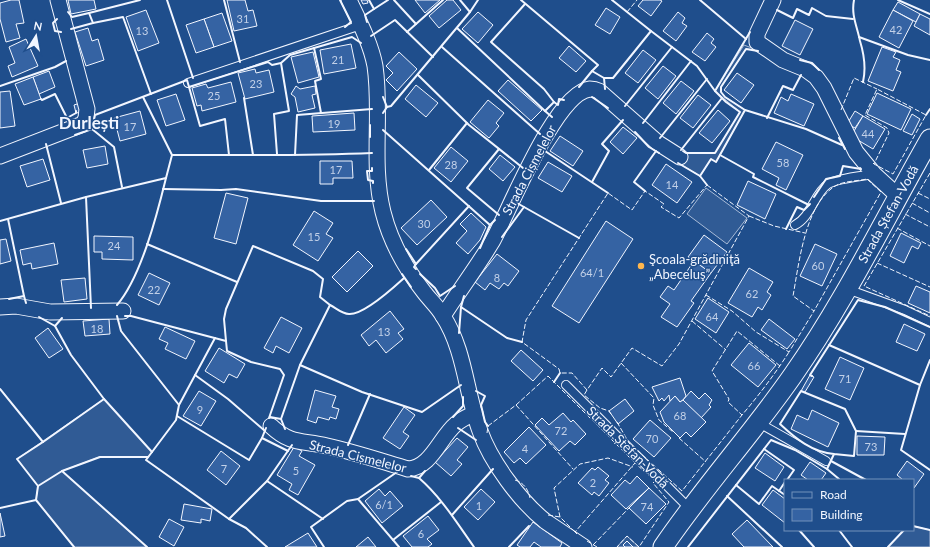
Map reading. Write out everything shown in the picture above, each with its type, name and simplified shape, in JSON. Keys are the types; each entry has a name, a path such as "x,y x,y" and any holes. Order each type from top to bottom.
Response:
{"street":[{"path":"0,156 83,124 86,118 87,109 58,0"},
{"path":"349,0 361,25 374,65 377,88 377,152 383,212 408,271 443,316 455,341 480,432 493,458 522,499 545,520 584,547"},
{"path":"773,0 757,34 757,42 783,60 805,69 816,77 824,88 850,144 874,174 898,196"},
{"name":"Strada Cișmelelor","path":"443,316 492,241 545,134 566,106 581,93 590,89 600,91 658,143 680,157"},
{"name":"Strada Ștefan-Vodă","path":"663,547 690,509 759,423 798,368 847,288 930,139"},
{"path":"0,307 16,306 50,312 123,311"},
{"name":"Strada Cișmelelor","path":"271,426 282,436 294,441 327,446 408,469 416,469 427,460 456,424 475,413"}],"lane":[{"path":"188,83 361,25"},
{"path":"795,225 802,222 828,184 836,181 874,174"},
{"path":"847,288 905,310 930,322"},
{"name":"Strada Ștefan-Vodă","path":"566,385 690,509"},
{"path":"759,423 826,461"}],"shaded area":[{"path":"744,45 757,50 746,49 721,87 721,92 725,97 745,110 716,162 711,159 700,176 680,164 686,153 715,153 740,112 715,91"},
{"path":"706,188 747,218 727,244 687,214"},
{"path":"104,399 152,452 148,457 99,457 62,471 147,547 74,547 36,500 38,486 17,459"},
{"path":"914,526 930,530 930,547 888,547 903,531 914,531"},
{"path":"627,536 639,547 617,547"}],"building":[{"path":"11,0 19,0 24,23 16,24 20,38 6,42 0,19 0,3"},
{"path":"68,0 94,0 96,9 71,14"},
{"path":"227,0 245,0 248,11 253,10 257,26 234,31"},
{"path":"361,0 367,0 368,3 363,4"},
{"path":"415,0 440,0 425,13"},
{"path":"447,0 453,0 461,10 439,28 429,16"},
{"path":"643,0 662,1 651,16 638,6"},
{"path":"898,2 920,14 916,22 893,10"},
{"path":"606,8 620,17 610,34 595,25"},
{"path":"146,10 159,43 138,51 126,17"},
{"path":"893,10 913,21 899,48 879,37"},
{"path":"478,12 493,25 478,43 462,29"},
{"path":"678,12 685,18 682,23 687,26 676,41 663,31"},
{"path":"222,13 232,41 214,47 204,19"},
{"path":"920,14 930,19 930,35 914,26"},
{"path":"204,19 214,47 196,53 186,25"},
{"path":"795,20 813,29 800,55 782,46"},
{"path":"88,28 92,41 98,39 104,60 86,66 75,32"},
{"path":"707,33 714,39 711,43 716,47 705,61 692,52"},
{"path":"26,39 38,66 12,77 8,66 15,63 9,47"},
{"path":"351,44 356,68 324,74 320,50"},
{"path":"569,46 586,61 576,72 559,58"},
{"path":"882,47 896,52 893,57 900,60 896,70 901,72 893,91 868,81"},
{"path":"643,50 656,60 638,83 625,73"},
{"path":"313,52 319,77 298,83 291,57"},
{"path":"399,52 417,69 397,91 386,80 393,73 386,66"},
{"path":"663,66 676,76 658,99 645,88"},
{"path":"255,69 256,73 269,70 274,92 245,99 238,73"},
{"path":"49,71 55,87 39,94 33,77"},
{"path":"737,73 754,85 741,103 724,90"},
{"path":"33,77 41,99 24,105 15,84"},
{"path":"508,80 542,110 531,121 498,91"},
{"path":"681,81 694,91 676,114 663,103"},
{"path":"231,82 236,102 202,111 201,105 197,106 192,88 206,84 208,88"},
{"path":"416,85 438,103 426,117 405,99"},
{"path":"296,86 300,89 315,86 316,94 312,95 315,108 298,112 295,97 291,94"},
{"path":"10,91 15,126 0,128 0,92"},
{"path":"877,93 911,109 901,130 867,114"},
{"path":"176,94 185,120 166,126 157,100"},
{"path":"791,94 814,104 804,126 774,113 781,97 788,101"},
{"path":"698,95 711,105 693,128 680,118"},
{"path":"488,100 504,113 496,123 499,126 489,138 470,122"},
{"path":"80,103 82,112 76,113 74,105"},
{"path":"718,110 730,121 712,143 699,133"},
{"path":"140,111 146,134 120,141 114,118"},
{"path":"855,111 863,116 855,128 847,124"},
{"path":"354,113 355,130 313,132 312,116"},
{"path":"912,114 920,119 912,135 903,131"},
{"path":"863,116 885,129 873,149 851,136"},
{"path":"623,127 637,138 623,154 610,142"},
{"path":"560,136 583,151 573,166 550,151"},
{"path":"776,142 803,155 786,190 776,185 779,178 762,169"},
{"path":"105,146 108,164 87,168 83,150"},
{"path":"451,147 468,161 451,182 434,168"},
{"path":"500,155 515,167 503,181 489,169"},
{"path":"43,159 50,180 27,187 20,166"},
{"path":"320,161 352,161 353,178 333,178 333,184 320,184"},
{"path":"548,162 572,176 562,192 538,178"},
{"path":"666,164 692,182 677,203 652,185"},
{"path":"748,181 776,194 765,219 737,205"},
{"path":"226,193 248,198 236,244 214,238"},
{"path":"431,200 447,217 417,245 401,228"},
{"path":"314,211 333,223 326,234 333,238 318,261 293,245"},
{"path":"471,213 486,227 480,240 468,254 456,243 467,231 460,224"},
{"path":"606,221 633,239 579,323 552,306"},
{"path":"901,233 921,243 918,249 912,246 904,263 890,256"},
{"path":"704,235 727,252 711,273 688,257"},
{"path":"94,236 133,237 133,260 102,259 102,252 94,252"},
{"path":"6,239 11,261 0,264 0,240"},
{"path":"54,243 58,264 32,269 31,263 23,265 20,250"},
{"path":"815,244 837,254 822,286 800,276"},
{"path":"358,251 373,266 347,292 332,277"},
{"path":"497,254 519,271 508,286 504,283 499,289 490,283 485,290 475,282"},
{"path":"694,261 711,273 691,301 694,303 677,327 661,317 670,304 660,297 668,286 674,290"},
{"path":"749,268 773,282 767,292 771,295 762,310 758,307 752,317 728,303"},
{"path":"149,273 170,283 159,305 138,295"},
{"path":"85,278 87,299 64,302 61,280"},
{"path":"916,286 930,292 930,313 908,303"},
{"path":"708,298 729,312 716,333 695,319"},
{"path":"390,311 404,329 398,333 403,339 386,353 376,340 369,346 361,335"},
{"path":"281,317 302,328 289,353 276,346 273,353 264,348"},
{"path":"109,319 110,334 85,336 83,321"},
{"path":"769,319 795,339 787,349 761,330"},
{"path":"904,324 925,334 917,351 896,342"},
{"path":"165,327 195,341 186,359 165,349 168,343 159,339"},
{"path":"48,328 63,349 49,358 35,338"},
{"path":"749,343 776,365 758,387 731,365"},
{"path":"219,348 245,364 237,378 229,374 224,383 205,371"},
{"path":"521,350 543,370 533,381 511,361"},
{"path":"840,357 864,368 850,400 825,389"},
{"path":"810,375 814,377 805,392 801,391"},
{"path":"680,378 686,396 683,400 680,402 675,396 670,401 669,395 664,401 662,398 659,401 652,387"},
{"path":"315,390 336,396 332,407 339,409 336,419 330,417 329,420 318,417 316,423 307,420"},
{"path":"199,391 216,401 201,426 183,416"},
{"path":"691,391 699,399 705,393 712,400 709,405 711,407 701,418 683,400"},
{"path":"675,396 680,402 683,400 706,422 691,437 686,432 680,438 664,422 660,412"},
{"path":"625,399 634,411 618,424 609,411"},
{"path":"404,407 415,415 403,432 409,436 400,449 383,438"},
{"path":"812,410 839,423 828,447 791,429 797,415 808,420"},
{"path":"563,413 571,422 573,420 586,434 575,445 570,441 559,451 535,425 542,418 549,425"},
{"path":"650,420 671,438 654,457 633,439"},
{"path":"529,427 546,445 526,464 520,458 514,463 504,452"},
{"path":"857,436 885,437 884,455 857,455"},
{"path":"457,438 468,447 457,460 462,464 451,476 435,462"},
{"path":"294,447 302,451 299,456 315,465 298,495 289,490 292,484 277,475"},
{"path":"221,451 240,466 226,485 207,470"},
{"path":"765,453 784,467 775,481 755,468"},
{"path":"907,461 924,474 914,488 914,479 902,479 897,475"},
{"path":"810,462 826,473 822,479 807,479 801,475"},
{"path":"598,467 609,476 605,480 609,483 599,496 594,492 592,495 578,483 592,468 595,470"},
{"path":"637,476 649,488 626,509 611,495 625,480 630,484"},
{"path":"649,488 666,504 646,524 629,508"},
{"path":"379,489 385,496 390,491 403,506 382,523 365,501"},
{"path":"481,489 495,502 478,520 464,507"},
{"path":"773,490 784,498 784,522 762,505"},
{"path":"184,504 212,509 210,521 201,519 201,523 181,520"},
{"path":"0,513 5,536 0,537"},
{"path":"428,516 439,530 427,539 432,544 428,547 412,547 403,536"},
{"path":"169,519 184,527 174,546 159,537"},
{"path":"747,520 773,547 744,547 732,534"},
{"path":"533,522 562,543 560,547 541,547 534,542 530,547 520,547 517,545"},
{"path":"308,533 317,547 285,547"},
{"path":"368,537 376,547 356,547"},
{"path":"627,541 633,547 625,547 623,545"}],"fence":[{"path":"627,12 637,0"},
{"path":"841,110 854,78 877,89"},
{"path":"873,163 874,164 893,174 926,115 877,89 865,115 887,128 889,133 874,164"},
{"path":"930,173 864,286 930,316"},
{"path":"867,179 881,192 814,311 793,296 801,251 811,219 817,205 826,193 837,185 867,179"},
{"path":"707,185 749,216 679,344 662,366 632,348 611,377 602,368 587,390 572,373 560,373 559,369 522,342 526,320 608,193 632,210 645,191 664,204 661,207 679,218 707,185"},
{"path":"918,193 930,199"},
{"path":"912,203 930,213"},
{"path":"905,214 930,227"},
{"path":"749,216 774,226 805,233"},
{"path":"897,228 930,246"},
{"path":"877,263 930,287"},
{"path":"706,295 732,311 756,332 789,352 814,311"},
{"path":"692,321 726,350"},
{"path":"780,366 737,331 712,371 729,399 728,402 742,415 767,384 778,368 784,360 789,352"},
{"path":"621,363 654,398 653,405 659,420 673,432"},
{"path":"487,433 488,426 516,405 548,376 635,463"},
{"path":"587,390 584,395 600,408 609,411 611,414"},
{"path":"516,405 573,469"},
{"path":"617,422 629,443 682,491 742,415"},
{"path":"679,438 706,462"},
{"path":"575,532 560,517 554,488 580,464 608,458 633,467"},
{"path":"577,534 575,532 635,463 655,481 653,483 669,502 639,547 627,536 617,547"},
{"path":"515,480 525,487 530,498"},
{"path":"593,545 629,508"},
{"path":"548,515 560,517"},
{"path":"587,541 597,547"}],"wall":[{"path":"89,13 140,0"},
{"path":"167,0 193,78"},
{"path":"224,0 240,62"},
{"path":"340,0 351,22 345,27"},
{"path":"367,22 365,15 374,9 369,0"},
{"path":"374,9 388,0"},
{"path":"394,0 416,24"},
{"path":"407,32 443,0"},
{"path":"460,0 470,12 478,0"},
{"path":"521,0 598,65 592,71"},
{"path":"612,0 651,31"},
{"path":"700,0 746,39"},
{"path":"854,0 854,16 863,51 863,82"},
{"path":"898,0 930,14"},
{"path":"525,4 491,42 544,89 554,102"},
{"path":"777,10 793,18 797,9 809,15 812,8 826,16 853,19"},
{"path":"68,12 72,17 89,13 93,23 71,29"},
{"path":"387,107 391,106 470,12"},
{"path":"93,23 123,17 151,94"},
{"path":"57,19 53,23 55,31 61,32"},
{"path":"371,36 395,20 433,57"},
{"path":"457,28 545,111"},
{"path":"604,78 613,78 651,31 697,66 715,91"},
{"path":"683,151 686,153 715,153 740,112 726,102 715,91 750,32"},
{"path":"92,129 95,115 187,80 189,87 268,62 272,65 281,63 290,55 352,37 361,43"},
{"path":"859,37 908,55 930,60"},
{"path":"442,47 540,134"},
{"path":"625,106 672,47"},
{"path":"314,48 321,79 315,81 321,113"},
{"path":"700,176 711,159 716,162 745,110 725,97 721,92 721,87 746,49 758,51"},
{"path":"800,60 812,63 819,70"},
{"path":"0,86 55,67 66,61"},
{"path":"643,123 691,61"},
{"path":"277,154 274,114 289,111 281,63"},
{"path":"579,87 592,71 604,78 605,89"},
{"path":"418,75 469,125 523,168"},
{"path":"767,118 783,86 793,90 801,75"},
{"path":"660,138 707,79"},
{"path":"189,87 200,126 225,119 229,155"},
{"path":"41,99 42,100 55,94 67,118"},
{"path":"143,97 172,155 166,178"},
{"path":"383,97 387,107 383,113"},
{"path":"592,97 608,108"},
{"path":"244,98 253,155"},
{"path":"681,150 722,98"},
{"path":"552,117 545,111 554,102 558,105 559,99 564,100"},
{"path":"295,155 297,115 372,109"},
{"path":"926,115 930,109"},
{"path":"745,110 806,129 842,145"},
{"path":"69,124 67,118 76,113 76,111"},
{"path":"592,182 609,151 602,144 623,120"},
{"path":"429,170 467,123"},
{"path":"370,125 370,137"},
{"path":"92,129 114,147 122,187"},
{"path":"75,135 92,129"},
{"path":"383,130 490,225"},
{"path":"635,132 649,147 659,153"},
{"path":"839,138 845,149"},
{"path":"46,144 61,203"},
{"path":"499,149 467,188 499,215"},
{"path":"536,169 545,150"},
{"path":"545,151 608,193"},
{"path":"645,191 634,182 656,151"},
{"path":"172,155 297,155 372,153"},
{"path":"720,155 754,174 753,177 809,205"},
{"path":"678,163 700,176 707,185"},
{"path":"814,197 826,179 840,176 843,166 861,169 860,168"},
{"path":"372,168 372,171 367,171 368,180 373,181 373,183"},
{"path":"0,221 86,197 166,178 153,227 141,262 134,279 117,305"},
{"path":"163,189 236,189 321,201 374,201"},
{"path":"86,197 91,308"},
{"path":"502,237 524,207 517,203"},
{"path":"786,229 797,207 804,210 810,204"},
{"path":"416,264 469,206"},
{"path":"524,207 579,238"},
{"path":"8,219 24,296"},
{"path":"480,248 490,225 495,220"},
{"path":"147,244 237,282"},
{"path":"226,341 224,319 226,309 253,246 313,271 323,279 320,297 330,305"},
{"path":"406,249 416,264 414,267 416,269"},
{"path":"402,274 411,287"},
{"path":"420,274 435,288 440,296 455,286"},
{"path":"300,365 330,305 344,313 355,313 370,306 404,278"},
{"path":"9,299 24,296 26,303"},
{"path":"461,307 464,296"},
{"path":"812,376 810,375 858,300 885,307 930,327"},
{"path":"459,333 461,307 507,338 522,342"},
{"path":"117,316 121,331 179,405"},
{"path":"125,316 131,316 226,341 227,351 251,362 280,369 284,375 269,418"},
{"path":"39,317 55,326 62,318"},
{"path":"43,442 104,399 71,355 55,326"},
{"path":"104,399 152,452 176,420 179,405 215,338"},
{"path":"829,345 920,385"},
{"path":"930,360 920,385 901,450 930,470"},
{"path":"281,419 300,365 362,392 422,412 461,385"},
{"path":"554,382 560,373"},
{"path":"195,375 228,399 265,431"},
{"path":"0,389 43,442 17,459 38,486 36,500"},
{"path":"476,391 485,396 481,405 485,422 488,426"},
{"path":"688,547 771,440 795,450 827,469 834,454 811,448 792,435 780,424 801,391 845,409 856,431 854,456 834,454"},
{"path":"348,445 370,394"},
{"path":"453,417 463,406 463,397"},
{"path":"177,416 249,460 262,438"},
{"path":"270,417 281,419 285,429"},
{"path":"266,428 262,438 288,451"},
{"path":"458,428 476,440"},
{"path":"856,431 905,434"},
{"path":"267,481 292,445"},
{"path":"764,449 794,470 788,479"},
{"path":"152,452 146,460 229,519"},
{"path":"147,547 62,471 100,457 148,457"},
{"path":"831,461 864,479"},
{"path":"452,515 493,469"},
{"path":"827,469 839,479"},
{"path":"38,486 62,471"},
{"path":"411,476 419,478 425,471"},
{"path":"397,472 358,499 399,547"},
{"path":"419,478 442,502 474,547"},
{"path":"267,547 246,528 229,519 267,481 323,519"},
{"path":"779,491 784,484"},
{"path":"736,485 759,504 772,486 784,494"},
{"path":"727,496 782,547"},
{"path":"324,547 311,527 347,501 358,499"},
{"path":"0,508 36,500 74,547"},
{"path":"393,540 441,502"},
{"path":"509,547 529,526"},
{"path":"914,526 930,530"},
{"path":"800,531 814,547"},
{"path":"840,531 852,547"},
{"path":"888,547 903,531"}],"place":[{"name":"Şcoala-grădiniţă „Abeceluş”","path":"641,266"}],"district":[{"name":"Durlești","path":"89,122"}]}
